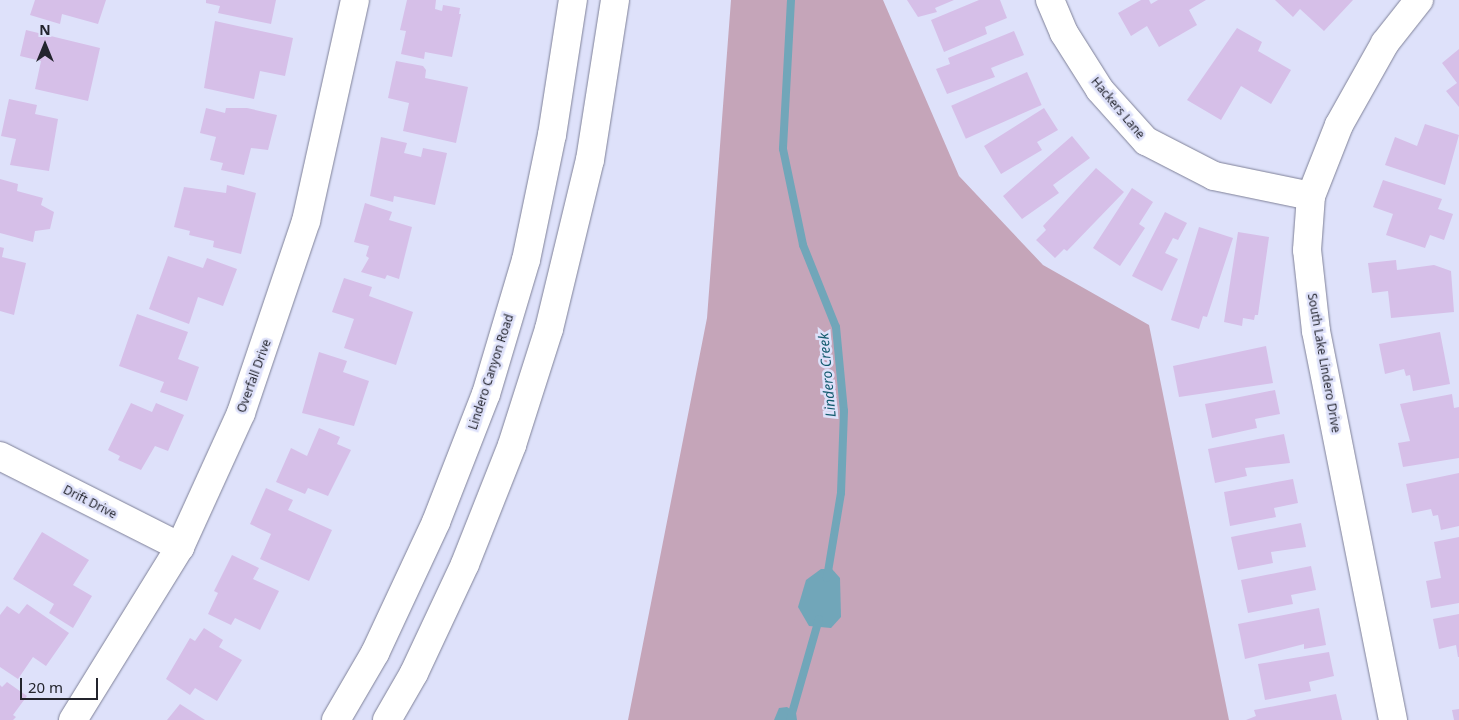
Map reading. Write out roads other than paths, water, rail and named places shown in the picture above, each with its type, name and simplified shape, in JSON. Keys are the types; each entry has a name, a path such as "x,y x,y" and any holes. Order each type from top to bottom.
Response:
{"street":[{"name":"Overfall Drive","path":"73,720 180,547 241,413 283,295 323,155 355,0"},
{"name":"Lindero Canyon Road","path":"336,720 375,653 436,522 486,394 526,260 552,135 573,0"},
{"path":"386,720 414,672 465,564 512,445 546,338 572,243 590,160 615,0"},
{"name":"Hackers Lane","path":"1050,0 1064,34 1100,90 1146,141 1214,176 1311,196"},
{"name":"South Lake Lindero Drive","path":"1393,720 1316,330 1307,250 1311,196 1339,125 1385,43 1419,0"},
{"name":"Drift Drive","path":"0,456 180,547"}],"water":[{"path":"821,569 832,569 840,578 841,617 831,628 809,626 798,607 806,580"},
{"path":"787,707 796,713 797,720 774,720 779,708"}],"waterway":[{"name":"Lindero Creek","path":"791,0 783,149 803,245 836,327 844,411 841,493 827,578"},
{"name":"Lindero Creek","path":"790,720 819,619"}]}
